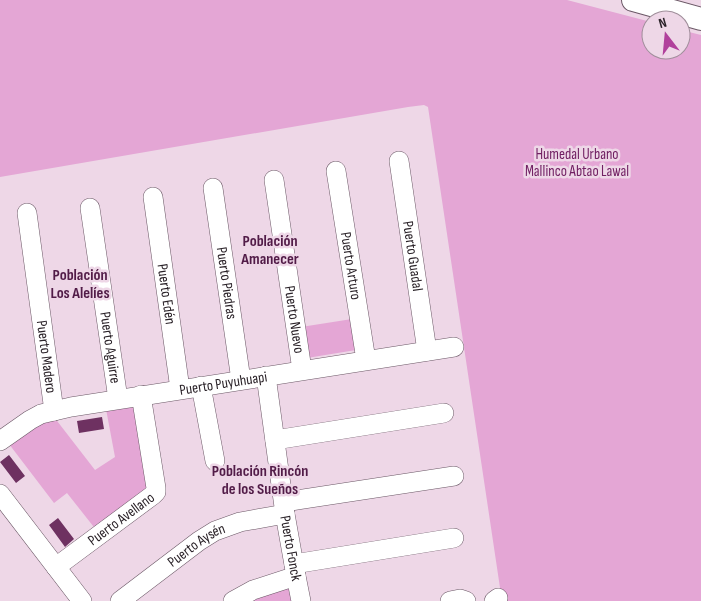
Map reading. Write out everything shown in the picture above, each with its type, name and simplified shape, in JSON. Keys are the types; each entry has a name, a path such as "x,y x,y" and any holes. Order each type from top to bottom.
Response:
{"main road":[{"path":"633,0 701,18"}],"street":[{"name":"Puerto Guadal","path":"399,161 427,351"},
{"name":"Puerto Arturo","path":"336,171 366,360"},
{"name":"Puerto Nuevo","path":"274,180 302,370"},
{"name":"Puerto Piedras","path":"214,188 241,380"},
{"name":"Puerto Edén","path":"153,197 180,389"},
{"name":"Puerto Aguirre","path":"90,208 118,399"},
{"name":"Puerto Madero","path":"27,213 54,411"},
{"name":"Puerto Puyuhuapi","path":"0,441 41,414 79,405 454,347"},
{"name":"Puerto Fonck","path":"266,376 284,508 301,601"},
{"path":"201,386 215,461"},
{"name":"Puerto Avellano","path":"56,567 156,492 141,395"},
{"path":"275,440 444,413"},
{"name":"Puerto Aysén","path":"126,599 199,541 215,531 284,508 454,476"},
{"path":"0,494 82,601"},
{"path":"233,601 295,570 454,538"},
{"path":"450,601 466,601"}],"green space":[{"name":"Humedal Urbano Mallinco Abtao Lawal","path":"0,0 567,0 641,19 641,60 691,60 691,32 701,35 701,601 502,601 428,107 424,105 408,107 0,177"},
{"path":"352,319 356,350 307,358 301,327"},
{"path":"135,405 151,485 97,531 67,493 54,503 9,444 22,434 54,417 95,470 115,457 106,409"},
{"path":"288,584 294,601 239,601"}],"building":[{"path":"102,417 104,429 79,433 77,421"},
{"path":"9,455 25,476 16,483 0,462"},
{"path":"58,518 74,539 65,547 49,525"}],"district":[{"name":"Población Amanecer","path":"270,250"},
{"name":"Población Los Alelíes","path":"80,284"},
{"name":"Población Rincón de los Sueños","path":"260,480"}]}
